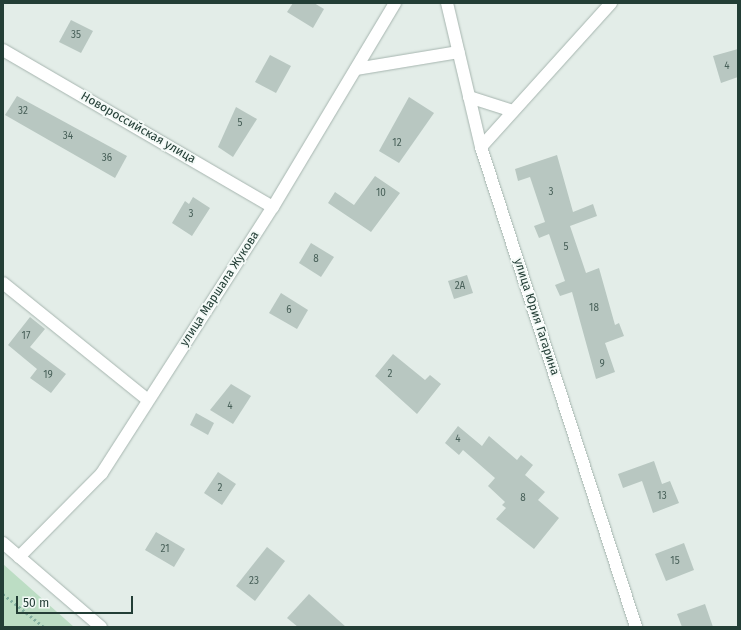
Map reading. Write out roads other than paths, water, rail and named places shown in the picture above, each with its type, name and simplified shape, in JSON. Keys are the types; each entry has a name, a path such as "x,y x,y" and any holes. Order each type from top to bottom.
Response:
{"street":[{"name":"улица Маршала Жукова","path":"19,557 102,473 273,207 395,3"},
{"name":"улица Юрия Гагарина","path":"447,3 481,147 636,627"},
{"path":"481,147 611,3"},
{"name":"Новороссийская улица","path":"3,50 273,207"},
{"path":"356,69 458,52"},
{"path":"469,97 513,111"},
{"path":"3,283 148,400"},
{"path":"3,543 101,627"}]}
